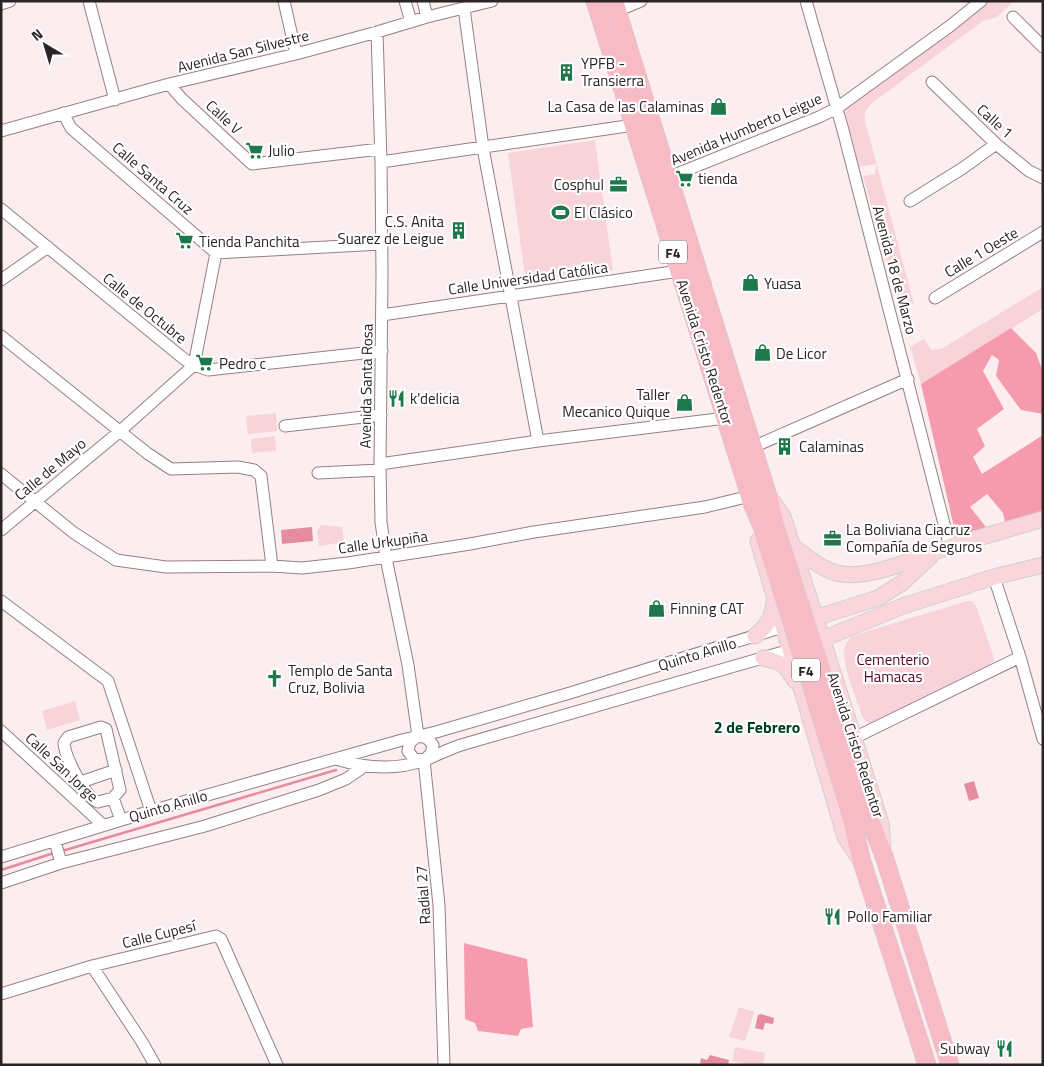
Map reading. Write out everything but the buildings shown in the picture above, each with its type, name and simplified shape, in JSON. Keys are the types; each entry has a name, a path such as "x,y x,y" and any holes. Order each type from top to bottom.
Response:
{"highway":[{"name":"Avenida Cristo Redentor","path":"595,1 726,418 769,528 857,808 884,856 950,1065"},
{"name":"Avenida Cristo Redentor","path":"615,6 753,447 757,498"},
{"name":"Avenida Cristo Redentor","path":"857,808 862,862 927,1065"}],"main road":[{"name":"Avenida Cristo Redentor","path":"862,862 845,837 754,527 757,498 783,516 881,823 884,856"},
{"name":"Quinto Anillo","path":"783,627 878,598 902,583 943,549 1043,519"},
{"path":"792,546 824,567 842,575 857,575 876,571 943,549"},
{"name":"Quinto Anillo","path":"790,650 822,640 846,628 903,606 994,577 1043,564"},
{"path":"775,598 782,610 790,617 797,617 803,613 806,602 806,587"},
{"path":"755,636 768,623 775,598"},
{"path":"836,684 835,648 846,628"},
{"path":"763,658 780,662 794,679 803,695"},
{"path":"803,695 803,672 811,662 823,665 836,684"}],"street":[{"path":"1,4 10,1"},
{"path":"88,1 114,100"},
{"path":"284,1 296,54"},
{"path":"405,1 411,22"},
{"path":"422,1 427,17"},
{"name":"Avenida San Silvestre","path":"1,131 170,84 296,54 427,17 492,1"},
{"path":"615,6 641,1"},
{"name":"Avenida 18 de Marzo","path":"806,1 837,108 908,379 943,549"},
{"name":"Avenida Humberto Leigue","path":"668,178 837,108 950,26 981,1"},
{"path":"464,8 483,148 538,441"},
{"path":"1013,17 1043,47"},
{"name":"Avenida Santa Rosa","path":"377,32 381,162 381,522 386,558 408,665 418,736"},
{"name":"Calle 1","path":"932,82 996,144 1029,171 1043,178"},
{"name":"Calle V","path":"170,84 182,99 252,164 380,149"},
{"name":"Calle Santa Cruz","path":"62,113 71,128 216,253"},
{"path":"381,162 634,125"},
{"path":"910,201 963,168 996,144"},
{"name":"Calle de Octubre","path":"1,208 194,365 208,370 382,352"},
{"name":"Calle 1 Oeste","path":"935,298 1043,232"},
{"path":"194,365 216,253 381,244"},
{"path":"1,280 48,247"},
{"name":"Calle Universidad Católica","path":"382,315 679,271"},
{"path":"1,336 119,432 171,469 238,467 254,470 261,476 272,566"},
{"name":"Calle de Mayo","path":"1,530 119,432 194,365"},
{"path":"753,447 908,379"},
{"path":"285,426 381,415"},
{"path":"318,473 380,467 538,441 726,418"},
{"name":"Calle Urkupiña","path":"1,474 74,533 116,560 166,567 272,566 302,568 386,558 534,532 757,498"},
{"path":"994,577 1020,657 1043,739"},
{"path":"1,601 108,682 151,811"},
{"name":"Quinto Anillo","path":"2,856 56,843 103,825 570,693 783,627"},
{"name":"Quinto Anillo","path":"336,759 379,768 424,760 461,745 790,650"},
{"path":"854,738 1020,657"},
{"path":"104,727 120,790 113,798 103,802 94,800 82,782 68,761 64,743 68,737 104,727"},
{"name":"Calle San Jorge","path":"1,731 103,825"},
{"path":"418,736 410,742 408,751 414,759 424,760"},
{"name":"Radial 27","path":"418,736 427,738 433,746 431,754 424,760 439,905 444,1065"},
{"path":"1,883 61,862 205,826 319,790 346,779 365,766"},
{"path":"82,782 116,770"},
{"path":"113,798 121,820"},
{"path":"56,843 61,862"},
{"name":"Calle Cupesí","path":"1,994 92,966 216,936 222,939 277,1065"},
{"path":"92,966 142,1042 154,1065"}],"green space":[{"path":"987,1 1014,1 997,17 983,21 872,103 865,112 865,121 914,304 899,308 863,176 875,174 876,164 859,167 844,107 936,44"},
{"name":"El Clásico","path":"595,140 613,271 526,284 508,153"},
{"path":"1043,287 1043,309 921,384 910,347 924,339 931,350 941,349"},
{"path":"276,413 277,431 248,434 246,416"},
{"path":"275,436 276,451 252,453 251,439"},
{"path":"321,525 342,527 344,542 319,546 317,531"},
{"name":"Cementerio Hamacas","path":"972,601 976,606 993,655 994,659 991,665 874,724 868,723 863,718 846,668 844,651 852,636"},
{"path":"75,701 80,720 47,730 42,711"},
{"path":"739,1007 754,1012 745,1041 729,1037"},
{"path":"735,1047 765,1053 763,1065 750,1065 732,1061"}],"shaded area":[{"path":"1011,328 1036,353 1043,372 1043,414 1021,410 996,376 999,360 992,355 983,371 1004,409 977,429 985,446 973,457 982,474 1043,435 1043,511 1005,522 1003,513 987,494 970,507 986,527 968,533 954,527 921,384"},
{"path":"312,527 313,541 282,544 281,530"},
{"path":"974,781 979,798 969,801 964,784"},
{"path":"464,943 527,959 533,1027 521,1029 518,1036 478,1031 475,1023 465,1019"},
{"path":"761,1014 774,1018 773,1024 765,1023 763,1030 755,1028 758,1015"},
{"path":"710,1055 729,1060 728,1065 700,1063 701,1058 707,1060"}],"waterway":[{"path":"62,851 336,770"},
{"path":"1,870 54,853"}],"place":[{"name":"YPFB - Transierra","path":"567,72"},
{"name":"La Casa de las Calaminas","path":"718,106"},
{"name":"Julio","path":"254,150"},
{"name":"tienda","path":"684,178"},
{"name":"Cosphul","path":"618,184"},
{"name":"El Clásico","path":"560,212"},
{"name":"C.S. Anita Suarez de Leigue","path":"458,230"},
{"name":"Tienda Panchita","path":"185,241"},
{"name":"Yuasa","path":"750,283"},
{"name":"De Licor","path":"762,353"},
{"name":"Pedro c","path":"205,363"},
{"name":"k'delicia","path":"396,398"},
{"name":"Taller Mecanico Quique","path":"684,403"},
{"name":"Calaminas","path":"785,446"},
{"name":"La Boliviana Ciacruz Compañía de Seguros","path":"832,538"},
{"name":"Finning CAT","path":"656,608"},
{"name":"Templo de Santa Cruz, Bolivia","path":"274,679"},
{"name":"Pollo Familiar","path":"833,916"},
{"name":"Subway","path":"1004,1048"}],"district":[{"name":"2 de Febrero","path":"757,727"}]}
